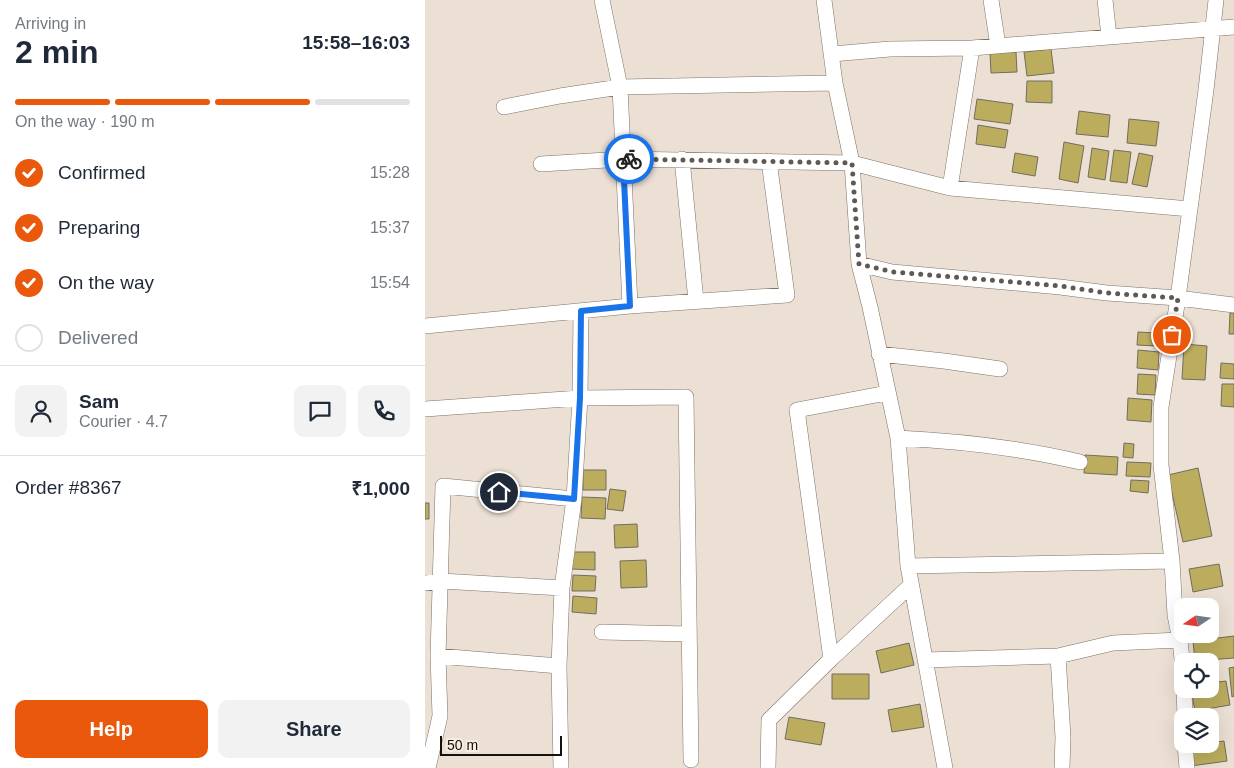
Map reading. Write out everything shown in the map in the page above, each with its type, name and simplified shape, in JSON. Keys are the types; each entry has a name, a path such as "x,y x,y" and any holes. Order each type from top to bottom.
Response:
{"street":[{"path":"602,0 621,87 630,306"},
{"path":"824,0 835,82 852,163 859,264 898,438 908,566 945,768"},
{"path":"991,0 999,46"},
{"path":"1105,0 1109,37"},
{"path":"1174,598 1173,561 1161,466 1161,407 1178,298 1214,28 1216,0"},
{"path":"832,54 890,49 972,48 1234,27"},
{"path":"950,188 972,48"},
{"path":"504,107 621,87 835,82"},
{"path":"541,164 623,159 852,163 950,188 1190,209"},
{"path":"682,159 696,301"},
{"path":"425,326 630,306 787,295 769,161"},
{"path":"859,264 893,272 1060,286 1107,293 1178,298 1234,305"},
{"path":"561,768 559,666 562,588 574,499 580,398 581,311"},
{"path":"879,354 944,360 1000,369"},
{"path":"831,659 797,410 887,393"},
{"path":"425,409 580,398 686,397 691,760"},
{"path":"898,438 1045,453 1080,462"},
{"path":"429,768 440,716 438,656 443,486 574,499"},
{"path":"908,566 1173,561"},
{"path":"425,583 441,581 562,588"},
{"path":"768,768 769,720 911,585"},
{"path":"602,632 689,634"},
{"path":"925,660 1058,656 1113,644 1174,640"},
{"path":"438,656 559,666"},
{"path":"1058,656 1063,737 1062,768"},
{"path":"1186,753 1187,768"}],"building":[{"path":"1051,49 1054,73 1027,76 1024,52"},
{"path":"1016,52 1017,72 991,73 990,53"},
{"path":"1027,81 1052,81 1052,103 1026,102"},
{"path":"977,99 1013,104 1010,124 974,119"},
{"path":"1079,111 1110,115 1108,137 1076,134"},
{"path":"1129,119 1159,122 1156,146 1127,143"},
{"path":"978,125 1008,130 1005,148 976,144"},
{"path":"1064,142 1084,146 1078,183 1059,179"},
{"path":"1092,148 1109,151 1105,180 1088,177"},
{"path":"1114,150 1131,152 1127,183 1110,181"},
{"path":"1015,153 1038,157 1035,176 1012,172"},
{"path":"1139,153 1153,156 1147,187 1132,184"},
{"path":"1230,313 1234,313 1234,334 1229,334"},
{"path":"1138,332 1157,333 1157,346 1137,345"},
{"path":"1184,344 1207,346 1205,380 1182,379"},
{"path":"1138,350 1159,352 1158,370 1137,368"},
{"path":"1221,363 1234,364 1234,379 1220,378"},
{"path":"1138,374 1156,375 1155,395 1137,394"},
{"path":"1222,384 1234,384 1234,407 1221,406"},
{"path":"1128,398 1152,400 1151,422 1127,420"},
{"path":"1124,443 1134,444 1133,458 1123,457"},
{"path":"1085,455 1118,457 1117,475 1084,473"},
{"path":"1127,462 1151,463 1150,477 1126,476"},
{"path":"1198,468 1212,536 1183,542 1168,475"},
{"path":"583,470 606,470 606,490 583,490"},
{"path":"1131,480 1149,481 1148,493 1130,491"},
{"path":"610,489 626,491 623,511 607,509"},
{"path":"582,497 606,498 605,519 581,518"},
{"path":"425,503 429,503 429,519 425,519"},
{"path":"637,524 638,547 615,548 614,525"},
{"path":"571,552 595,552 595,570 571,569"},
{"path":"646,560 647,587 621,588 620,561"},
{"path":"1219,564 1223,586 1193,592 1189,569"},
{"path":"573,575 596,576 595,591 572,591"},
{"path":"573,596 597,598 596,614 572,612"},
{"path":"1234,636 1234,658 1219,659 1219,653 1194,653 1193,643 1219,643 1219,638"},
{"path":"909,643 914,665 881,673 876,651"},
{"path":"1234,667 1234,696 1232,697 1229,668"},
{"path":"832,674 869,674 869,699 832,699"},
{"path":"1226,681 1230,705 1212,708 1194,708 1193,698 1219,698 1219,682"},
{"path":"920,704 924,727 892,732 888,710"},
{"path":"789,717 825,723 821,745 785,739"},
{"path":"1224,741 1227,761 1191,766 1189,753 1219,753 1219,742"}],"way so far":[{"path":"629,159 852,163 859,264 893,272 1178,298 1172,335"}],"route":[{"path":"499,492 574,499 580,398 581,311 630,306 623,159 629,159"}]}
